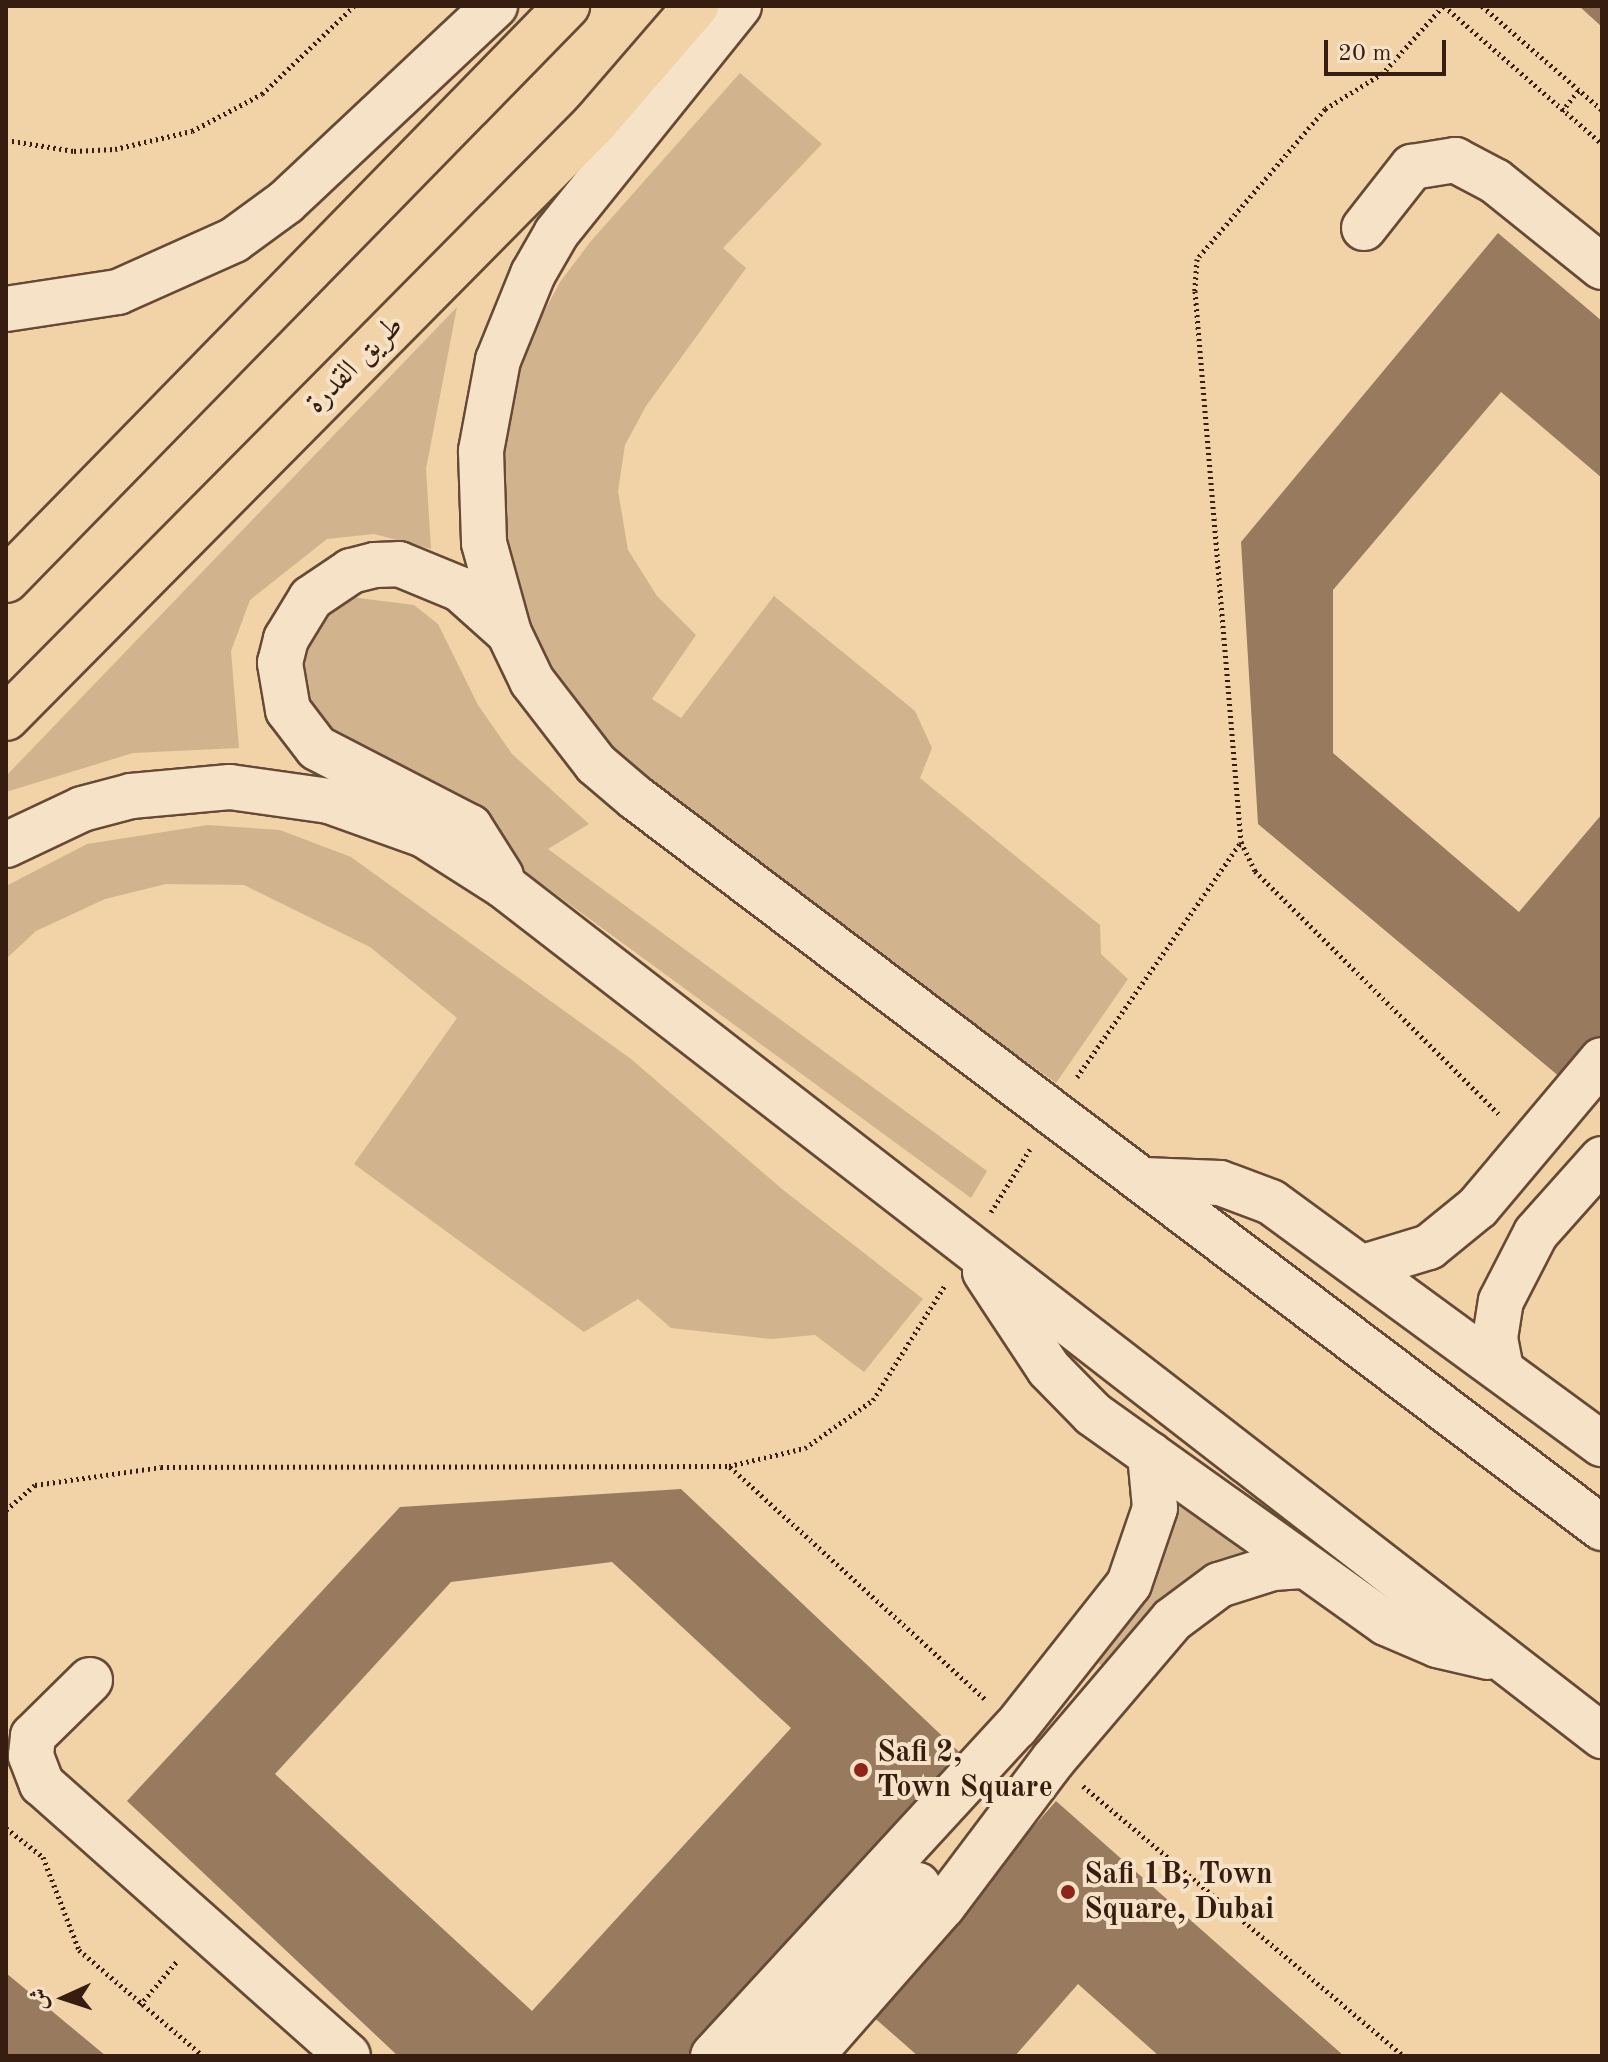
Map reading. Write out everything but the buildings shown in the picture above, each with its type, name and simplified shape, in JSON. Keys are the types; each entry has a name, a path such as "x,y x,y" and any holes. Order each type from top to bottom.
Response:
{"main road":[{"path":"6,580 567,6"},
{"name":"طريق القدرة","path":"6,718 595,123 696,6"}],"street":[{"path":"6,309 118,292 234,240 286,202 495,6"},
{"path":"739,6 556,234 513,316 488,405 480,498 487,559 509,633 539,691 596,764 1602,1528"},
{"path":"1364,228 1412,167 1455,160 1495,181 1602,267"},
{"path":"504,886 492,853 470,827 317,748 288,710 280,663 286,639 311,598 351,571 375,565 399,564 450,584 509,633"},
{"path":"6,845 36,826 107,802 230,787 317,798 378,815 424,835 504,886 1602,1736"},
{"path":"1363,1267 1429,1247 1478,1207 1602,1060"},
{"path":"1501,1369 1495,1338 1501,1301 1536,1233 1602,1159"},
{"path":"1144,1180 1195,1179 1246,1191 1294,1216 1602,1444"},
{"path":"969,1246 1060,1381 1093,1414 1302,1566 1411,1636 1503,1660"},
{"path":"811,2056 1016,1727 1129,1584 1143,1560 1155,1508 1150,1454"},
{"path":"713,2056 918,1884 1053,1760 1172,1620 1219,1585 1273,1568 1302,1566"},
{"path":"90,1680 33,1736 31,1756 42,1784 348,2056"},
{"path":"1557,1701 1602,1705"},
{"path":"764,2056 918,1884"}],"path":[{"path":"6,140 74,151 115,149 192,131 262,94 354,6"},
{"path":"1530,1145 1255,871 1241,842 1197,259 1325,109 1383,73 1444,6 1602,144"},
{"path":"1482,6 1602,110"},
{"path":"1562,111 1579,90"},
{"path":"6,1510 35,1485 161,1467 729,1466 805,1448 873,1400 1053,1112 1241,842"},
{"path":"6,1828 43,1857 79,1950 203,2056"},
{"path":"140,2005 205,1929"}],"shaded area":[{"path":"740,73 822,144 723,248 746,268 646,406 625,445 618,491 628,550 657,596 696,635 652,699 681,718 774,596 915,711 932,748 920,778 1100,925 1101,954 1128,979 1056,1083 645,787 556,686 521,612 506,552 500,487 505,414 525,348 560,282 591,241"},
{"path":"457,307 426,469 431,549 374,534 327,539 250,600 231,651 239,748 133,753 6,792 6,776"},
{"path":"351,597 414,605 438,624 478,705 512,754 589,824 548,849 987,1171 971,1198 535,879 457,814 325,747 295,671 323,612"},
{"path":"208,825 280,830 351,857 631,1059 782,1189 923,1299 864,1372 815,1335 771,1339 671,1328 638,1299 584,1332 354,1164 457,1018 370,947 244,885 166,884 105,899 36,931 6,959 6,886 87,844"},
{"path":"1168,1496 1251,1553 1111,1672 1088,1656 1152,1588"}],"place":[{"name":"Safi 2, Town Square","path":"861,1770"},
{"name":"Safi 1B, Town Square, Dubai","path":"1068,1892"}]}
